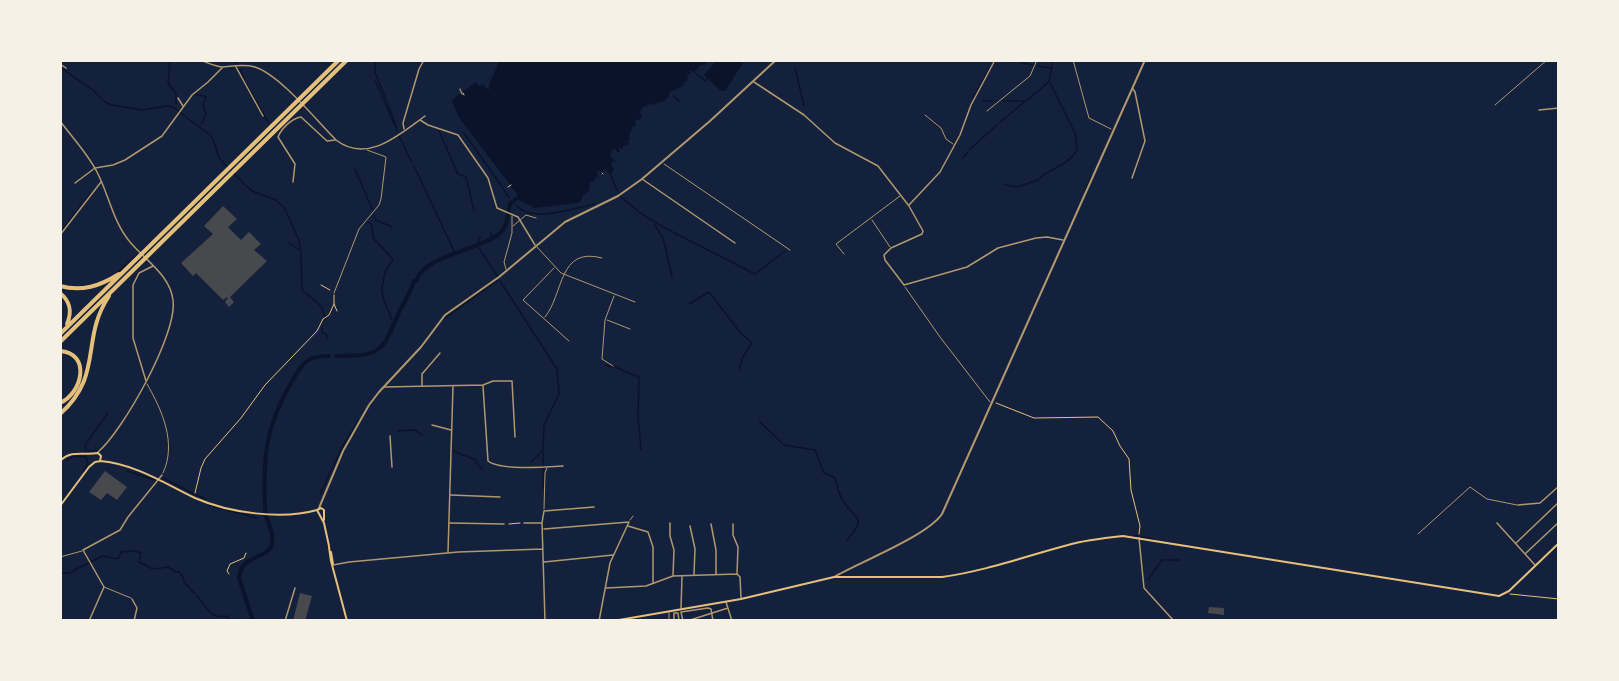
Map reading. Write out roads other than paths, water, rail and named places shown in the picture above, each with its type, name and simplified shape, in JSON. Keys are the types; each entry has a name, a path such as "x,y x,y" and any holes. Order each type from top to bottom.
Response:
{"highway":[{"path":"61,333 339,60"},
{"path":"60,342 347,60"},
{"path":"174,230 185,211"},
{"path":"60,286 78,289 92,287 108,281 127,268"},
{"path":"60,414 76,397 84,383 89,367 96,320 115,288"},
{"path":"60,293 67,300 71,311 68,322 61,333"},
{"path":"60,351 74,356 80,374 74,393 60,403"}],"main road":[{"path":"60,461 72,453 86,454 93,459"},
{"path":"93,459 99,457"},
{"path":"60,506 93,459 99,457 159,479 204,501 262,514 320,512 347,621"},
{"path":"613,621 726,602 834,577 942,578 1001,565 1067,545 1123,536 1139,536 1491,596 1505,594 1559,543"}],"street":[{"path":"200,60 223,67 254,67 266,72 336,140 349,148 367,150 386,157 379,205 359,229 334,293"},
{"path":"405,129 403,123 419,69 424,60"},
{"path":"320,512 322,498 346,444 373,399 421,347 445,315 499,277 567,221 625,191 642,179 776,60"},
{"path":"909,206 934,179 955,145 971,105 995,60"},
{"path":"987,111 1030,76 1037,60"},
{"path":"1073,60 1089,118 1113,130"},
{"path":"834,577 936,522 945,507 1145,60"},
{"path":"1495,105 1547,60"},
{"path":"60,64 66,68"},
{"path":"236,66 263,116"},
{"path":"75,183 95,168 120,162 162,136 192,95 223,67"},
{"path":"753,82 804,115 835,143 878,166 901,195 923,233 891,248 884,257 940,337 992,402"},
{"path":"1132,88 1135,92 1145,141 1132,178"},
{"path":"178,98 184,106"},
{"path":"1539,110 1559,108"},
{"path":"925,115 941,128 946,139 955,145"},
{"path":"367,150 380,146 425,116"},
{"path":"293,182 295,164 278,137 280,132 299,117 307,121 327,141 336,140"},
{"path":"60,120 95,168 120,228 166,280 171,290 174,310 167,333 146,382 99,457"},
{"path":"420,120 458,135 489,182 497,208 521,220 530,238 555,267 564,274 635,302"},
{"path":"662,163 790,250"},
{"path":"642,179 735,243"},
{"path":"60,235 102,181"},
{"path":"844,254 836,244 901,195"},
{"path":"506,269 504,265 512,227 510,213"},
{"path":"512,227 526,215 536,218"},
{"path":"870,219 891,248"},
{"path":"904,285 968,267 998,248 1036,238 1047,237 1064,241"},
{"path":"544,319 571,263 584,256 602,258"},
{"path":"60,557 83,550 120,531 162,475 168,457 166,422 146,382 133,338 133,285 140,273 153,266"},
{"path":"555,267 523,300 569,341"},
{"path":"613,366 602,359 605,320 615,294"},
{"path":"605,320 630,329"},
{"path":"422,387 422,374 440,353"},
{"path":"383,387 483,385 493,381 512,381 515,437"},
{"path":"483,385 488,461 496,466 547,468 563,466"},
{"path":"448,553 453,386"},
{"path":"432,425 452,431"},
{"path":"390,436 393,467"},
{"path":"545,621 542,523 547,468"},
{"path":"1418,534 1470,488 1487,499 1518,505 1540,503 1559,486"},
{"path":"450,495 500,497"},
{"path":"1516,543 1559,502"},
{"path":"544,511 594,507"},
{"path":"601,621 613,555 633,516"},
{"path":"543,529 629,522"},
{"path":"1525,554 1559,522"},
{"path":"449,523 504,524"},
{"path":"524,523 542,523"},
{"path":"1497,523 1536,566"},
{"path":"670,524 670,536 674,548 673,576"},
{"path":"711,524 716,550 716,575"},
{"path":"733,524 733,535 738,547 741,599"},
{"path":"627,525 648,531 653,547 653,584"},
{"path":"690,526 695,549 694,575"},
{"path":"1139,536 1144,588 1174,621"},
{"path":"333,565 448,553 543,549"},
{"path":"83,550 104,588 132,599 137,609 134,621"},
{"path":"543,562 613,555"},
{"path":"606,588 644,586 673,576 738,574"},
{"path":"681,609 682,576"},
{"path":"89,621 104,588"},
{"path":"285,621 295,588"},
{"path":"726,602 732,621"},
{"path":"683,621 681,612 708,608 713,621"},
{"path":"687,621 728,608"},
{"path":"668,611 669,621"},
{"path":"674,621 674,613 678,613 679,621"}],"water":[{"path":"500,60 708,60 705,65 689,71 691,73 687,81 683,86 670,92 667,99 642,108 640,112 642,118 635,121 636,127 633,126 629,144 623,146 623,149 618,148 620,152 618,153 613,149 610,157 616,161 612,161 611,165 614,169 611,174 603,170 602,174 597,172 599,178 595,177 595,180 590,183 589,191 578,203 535,208 519,200 517,194 460,119 452,102 476,82 479,86 483,84 489,90 489,84"},
{"path":"717,60 745,60 725,91 721,91 704,75"}],"waterway":[{"path":"170,60 168,83 176,94 176,104"},
{"path":"233,60 238,64"},
{"path":"375,60 375,72 397,131"},
{"path":"1002,60 1013,62"},
{"path":"999,123 1049,82 1053,60"},
{"path":"1021,63 1034,65"},
{"path":"1037,66 1050,68"},
{"path":"60,67 94,91 105,102 142,110 173,107 210,135 219,158 244,184 254,192 276,200 285,209 299,240 302,290 321,306 326,319"},
{"path":"795,67 804,106"},
{"path":"240,69 268,122"},
{"path":"973,98 989,69"},
{"path":"692,70 705,81 707,79"},
{"path":"375,80 395,126"},
{"path":"1050,83 1075,133 1077,148"},
{"path":"195,94 206,97 203,104 206,115 201,124"},
{"path":"673,96 680,102"},
{"path":"982,101 997,101"},
{"path":"1003,101 1026,101"},
{"path":"969,150 997,125"},
{"path":"439,131 458,174 466,177 472,202"},
{"path":"464,133 503,188"},
{"path":"399,136 412,163"},
{"path":"1039,179 1069,160 1077,150"},
{"path":"963,158 968,152"},
{"path":"414,166 455,253"},
{"path":"355,169 373,211"},
{"path":"610,174 618,192"},
{"path":"1085,190 1092,175"},
{"path":"1011,186 1017,187 1038,180"},
{"path":"1005,184 1010,186"},
{"path":"504,190 509,198"},
{"path":"60,233 91,193"},
{"path":"336,356 364,355 379,348 389,334 414,281 422,271 443,258 495,237 505,227 510,204 520,196"},
{"path":"621,197 661,226 755,274 785,251"},
{"path":"472,204 474,210"},
{"path":"516,205 523,211 542,214 595,204"},
{"path":"374,215 376,220 392,227"},
{"path":"368,222 372,225 373,238 393,259 385,272 382,289 383,298 392,320"},
{"path":"655,225 663,238 672,276"},
{"path":"477,245 480,237"},
{"path":"289,243 301,251"},
{"path":"475,245 497,276"},
{"path":"116,274 137,255"},
{"path":"445,318 498,280"},
{"path":"500,281 557,369 559,394 544,425 543,450 531,462"},
{"path":"689,304 709,292 740,332 752,343 743,357"},
{"path":"322,328 322,333 326,334 328,339"},
{"path":"253,621 239,578 244,564 270,549 273,540 265,512 264,490 265,458 271,429 282,399 305,362 321,356 329,356"},
{"path":"739,369 742,359"},
{"path":"606,365 612,367"},
{"path":"615,367 639,377 638,417 641,450"},
{"path":"98,450 86,451 85,445 108,413"},
{"path":"320,494 343,446 359,420"},
{"path":"759,421 784,445 815,450 824,473 835,478 842,499 857,519 857,527 847,540"},
{"path":"398,431 415,430 423,436"},
{"path":"453,451 476,460 483,470"},
{"path":"543,452 543,487"},
{"path":"67,460 74,456 86,457 88,463 84,471"},
{"path":"127,471 155,480"},
{"path":"163,478 194,494"},
{"path":"196,495 206,499"},
{"path":"208,505 257,518"},
{"path":"1141,537 1153,539"},
{"path":"1186,547 1192,548"},
{"path":"60,573 69,573 102,556 118,559 121,552 134,551 141,553 139,562 153,569 168,567 179,572 184,582 195,594"},
{"path":"1148,580 1162,560 1180,560"},
{"path":"197,596 213,615 228,616 229,621"},
{"path":"231,621 236,619 238,621"}],"railway":[{"path":"460,89 462,94"}]}
